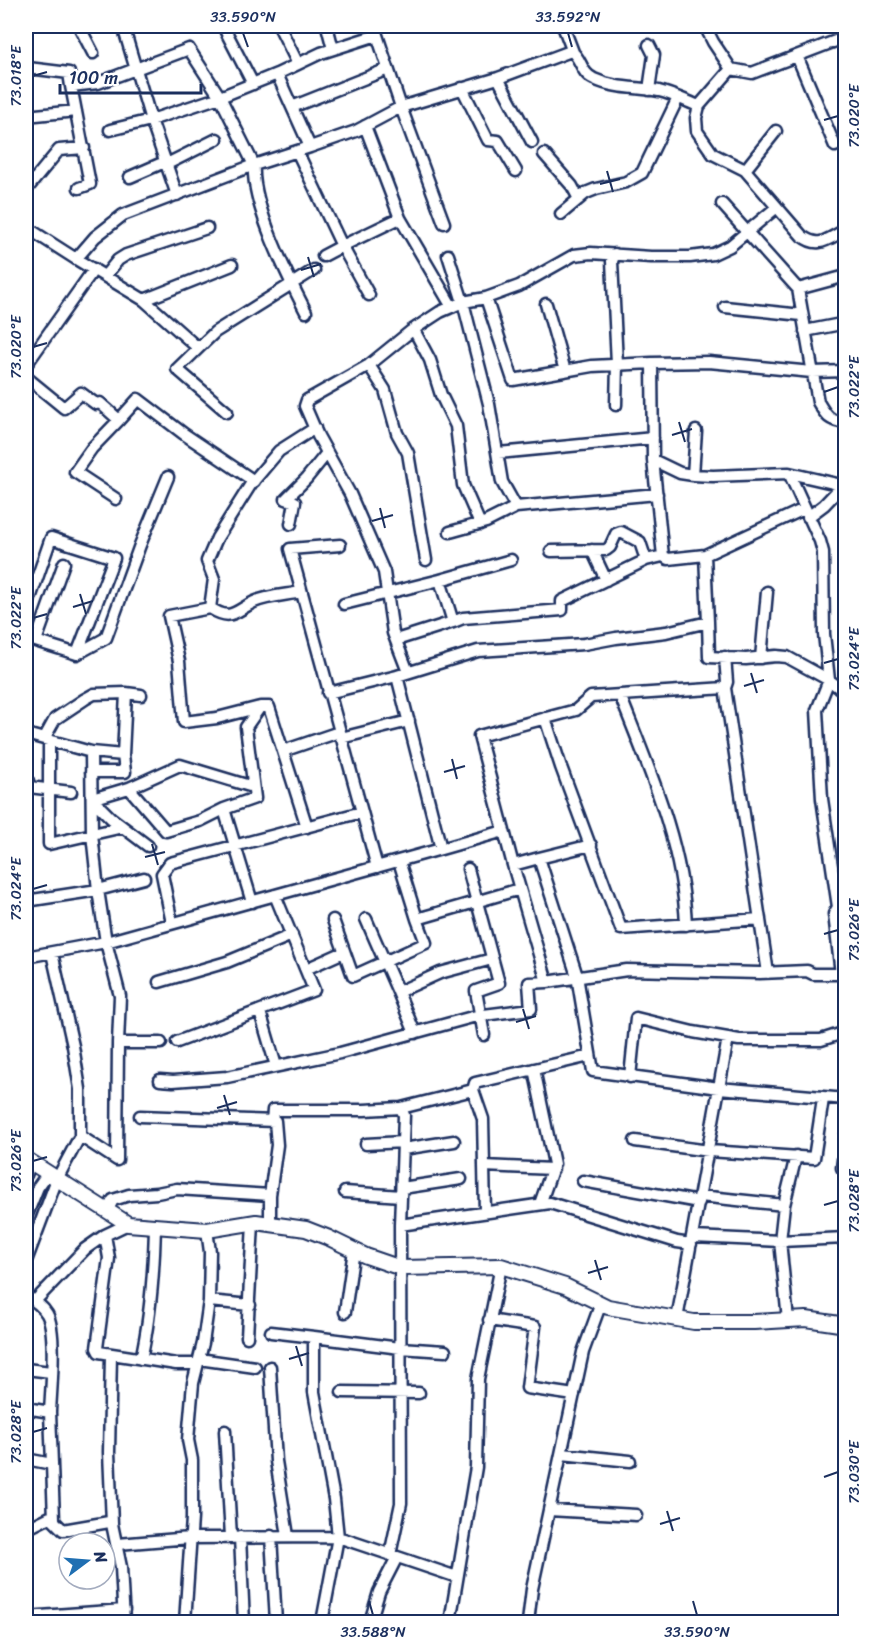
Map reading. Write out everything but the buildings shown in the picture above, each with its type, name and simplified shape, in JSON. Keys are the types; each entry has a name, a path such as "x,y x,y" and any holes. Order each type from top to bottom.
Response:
{"street":[{"path":"79,26 93,53"},
{"path":"123,26 151,120 177,195"},
{"path":"223,26 253,84"},
{"path":"279,26 298,64"},
{"path":"327,26 333,49"},
{"path":"563,26 585,75 594,80 626,89 659,91 699,105"},
{"path":"705,26 730,69 752,73 846,37"},
{"path":"110,130 151,120 220,97 376,30 401,107 444,223"},
{"path":"649,45 654,55 649,90"},
{"path":"71,86 98,83 189,49 220,97 254,165 253,173 261,204 278,256 306,312"},
{"path":"76,259 95,237 123,215 365,126 401,107 498,78 573,52"},
{"path":"797,56 835,146"},
{"path":"26,66 69,73 90,184 79,188"},
{"path":"292,107 388,69"},
{"path":"730,69 699,105 696,118 697,131 707,146 713,154 745,170 802,237 810,242 825,241 846,230"},
{"path":"278,74 310,147"},
{"path":"498,78 532,142"},
{"path":"462,88 488,140 498,141 516,171"},
{"path":"561,214 596,189 626,182 642,173 678,98"},
{"path":"26,117 76,111"},
{"path":"365,126 400,218 452,307"},
{"path":"745,170 776,131"},
{"path":"130,177 160,164 167,164 217,139"},
{"path":"26,190 59,150 84,148"},
{"path":"297,151 342,246 369,295"},
{"path":"544,154 572,186 579,199"},
{"path":"722,204 798,288 818,402 826,417 832,421 846,423"},
{"path":"441,849 409,721 384,572 350,494 327,453 305,406 308,400 369,366 440,312 463,302 486,298 519,286 574,255 591,253 699,257 720,252 777,207"},
{"path":"322,256 400,218"},
{"path":"26,226 144,300 198,348"},
{"path":"105,276 118,260 126,255 207,228"},
{"path":"615,254 612,261 617,364 616,405"},
{"path":"448,255 463,302 489,404 502,482 516,507"},
{"path":"144,300 232,265"},
{"path":"26,365 94,269"},
{"path":"227,412 177,369 214,332 314,270"},
{"path":"798,288 846,276"},
{"path":"486,298 513,380 617,364 652,363 710,362 812,372 846,371"},
{"path":"546,304 565,371"},
{"path":"725,307 802,315"},
{"path":"805,331 846,323"},
{"path":"414,330 430,360 441,395 456,426 463,485 480,524"},
{"path":"652,363 653,460 663,556"},
{"path":"369,366 385,390 397,433 408,453 426,560"},
{"path":"26,377 64,408 81,393 96,404 100,404 119,420"},
{"path":"116,499 75,472 92,448 138,399 184,434 254,481"},
{"path":"210,608 214,579 207,561 217,538 254,481 279,451 315,428"},
{"path":"693,475 696,431"},
{"path":"498,453 653,438"},
{"path":"291,524 294,502 286,499 327,453"},
{"path":"653,460 693,475 713,477 789,473 844,486"},
{"path":"160,1080 227,1077 340,1053 480,1015 531,1009 529,983 627,970 768,973 807,971 813,974 844,974 834,914 842,907 822,799 817,711 829,680 824,634 823,552 789,473"},
{"path":"64,563 31,640 77,654 106,638 168,477"},
{"path":"396,640 463,618 562,610 562,601 646,560 663,556 668,559 705,555 824,505 844,486"},
{"path":"450,532 480,524 516,507 657,494"},
{"path":"551,551 609,549 616,534 621,532 640,542 646,560"},
{"path":"26,610 51,538 114,558 77,654"},
{"path":"340,545 290,549 377,867"},
{"path":"592,550 606,580"},
{"path":"705,555 709,657 746,659 786,657 829,680 846,693"},
{"path":"344,604 511,560"},
{"path":"440,580 453,622"},
{"path":"302,592 254,602 238,613 221,615 210,608 170,616 179,661 184,722 269,707 307,826"},
{"path":"761,658 766,592"},
{"path":"328,693 478,651 584,644 666,632 708,622"},
{"path":"725,657 727,682 725,688 768,973"},
{"path":"547,982 479,736 576,710 591,698 725,688"},
{"path":"92,772 125,772 123,755 126,693"},
{"path":"123,827 49,844 50,790 47,740 55,719 94,694 141,695"},
{"path":"620,695 668,819 681,878 686,924"},
{"path":"129,788 166,831 200,821 224,809 255,798 246,727 260,707"},
{"path":"545,718 621,929 760,919"},
{"path":"283,751 340,735 409,721"},
{"path":"26,734 91,752 123,755"},
{"path":"80,1136 117,1161 120,996 106,942 98,890 92,834 91,752"},
{"path":"92,799 129,788 180,765 253,786"},
{"path":"26,780 29,787 71,792"},
{"path":"92,799 148,846"},
{"path":"224,809 252,902"},
{"path":"172,924 162,874 170,863 362,812"},
{"path":"26,957 106,942 504,831"},
{"path":"513,865 591,845"},
{"path":"539,858 577,976 593,1071 719,1088 823,1099 846,1099"},
{"path":"333,920 353,976 426,943 399,861"},
{"path":"468,869 499,983 476,992 484,1035"},
{"path":"26,901 98,890 144,878"},
{"path":"417,919 520,889"},
{"path":"177,1042 314,990 275,895"},
{"path":"366,918 415,1033"},
{"path":"159,982 227,962 292,935"},
{"path":"306,969 344,952"},
{"path":"26,1261 53,1176 80,1136 80,1089 73,1046 52,953"},
{"path":"398,992 440,973 492,959"},
{"path":"260,1012 276,1066"},
{"path":"630,1077 636,1018 728,1038 764,1041 821,1040 846,1032"},
{"path":"677,1319 728,1038"},
{"path":"118,1043 161,1044"},
{"path":"485,1212 483,1119 473,1090 475,1083 590,1056"},
{"path":"534,1069 554,1164 540,1204"},
{"path":"270,1224 270,1196 277,1145 275,1121 272,1120 273,1110 401,1108 473,1090"},
{"path":"635,1141 709,1151 814,1158 823,1099"},
{"path":"370,1623 393,1556 401,1503 400,1225 404,1115 401,1108"},
{"path":"140,1116 272,1120"},
{"path":"841,1168 846,1135"},
{"path":"366,1144 403,1146 454,1141"},
{"path":"788,1320 780,1241 784,1205 796,1156"},
{"path":"27,1165 53,1176 128,1224 207,1230 253,1223 270,1224 306,1230 401,1268 501,1266 565,1286 608,1307 694,1322 806,1319 846,1325"},
{"path":"484,1166 553,1169"},
{"path":"26,1217 38,1187 53,1176"},
{"path":"345,1192 401,1192 461,1179"},
{"path":"583,1181 700,1199 784,1205"},
{"path":"107,1211 113,1200 129,1195 177,1189 270,1196"},
{"path":"400,1225 550,1203 677,1242 846,1238"},
{"path":"247,1337 253,1223"},
{"path":"112,1524 103,1523 63,1530 54,1519 50,1412 52,1336 48,1314 30,1299 85,1249 105,1235 128,1224"},
{"path":"141,1359 148,1329 154,1268 155,1226"},
{"path":"185,1623 192,1460 188,1440 193,1383 209,1300 210,1252 207,1230"},
{"path":"105,1235 109,1258 97,1348 99,1352 176,1364 198,1362 255,1367"},
{"path":"345,1312 354,1250"},
{"path":"450,1623 476,1467 478,1379 501,1266"},
{"path":"209,1300 250,1305"},
{"path":"528,1623 532,1589 583,1352 601,1303"},
{"path":"489,1320 535,1327 527,1388 574,1395"},
{"path":"272,1332 400,1348 445,1351"},
{"path":"314,1336 314,1392 334,1499 338,1536 322,1623"},
{"path":"111,1355 112,1524 121,1567 124,1623"},
{"path":"270,1368 276,1461 288,1536"},
{"path":"26,1369 51,1372"},
{"path":"342,1392 419,1393"},
{"path":"26,1408 50,1412"},
{"path":"225,1431 244,1623"},
{"path":"562,1454 630,1461"},
{"path":"26,1459 52,1464"},
{"path":"549,1510 636,1515"},
{"path":"28,1525 45,1518 54,1519"},
{"path":"271,1536 276,1623"},
{"path":"118,1544 190,1538 338,1536 457,1577"},
{"path":"26,1617 124,1610"}]}
